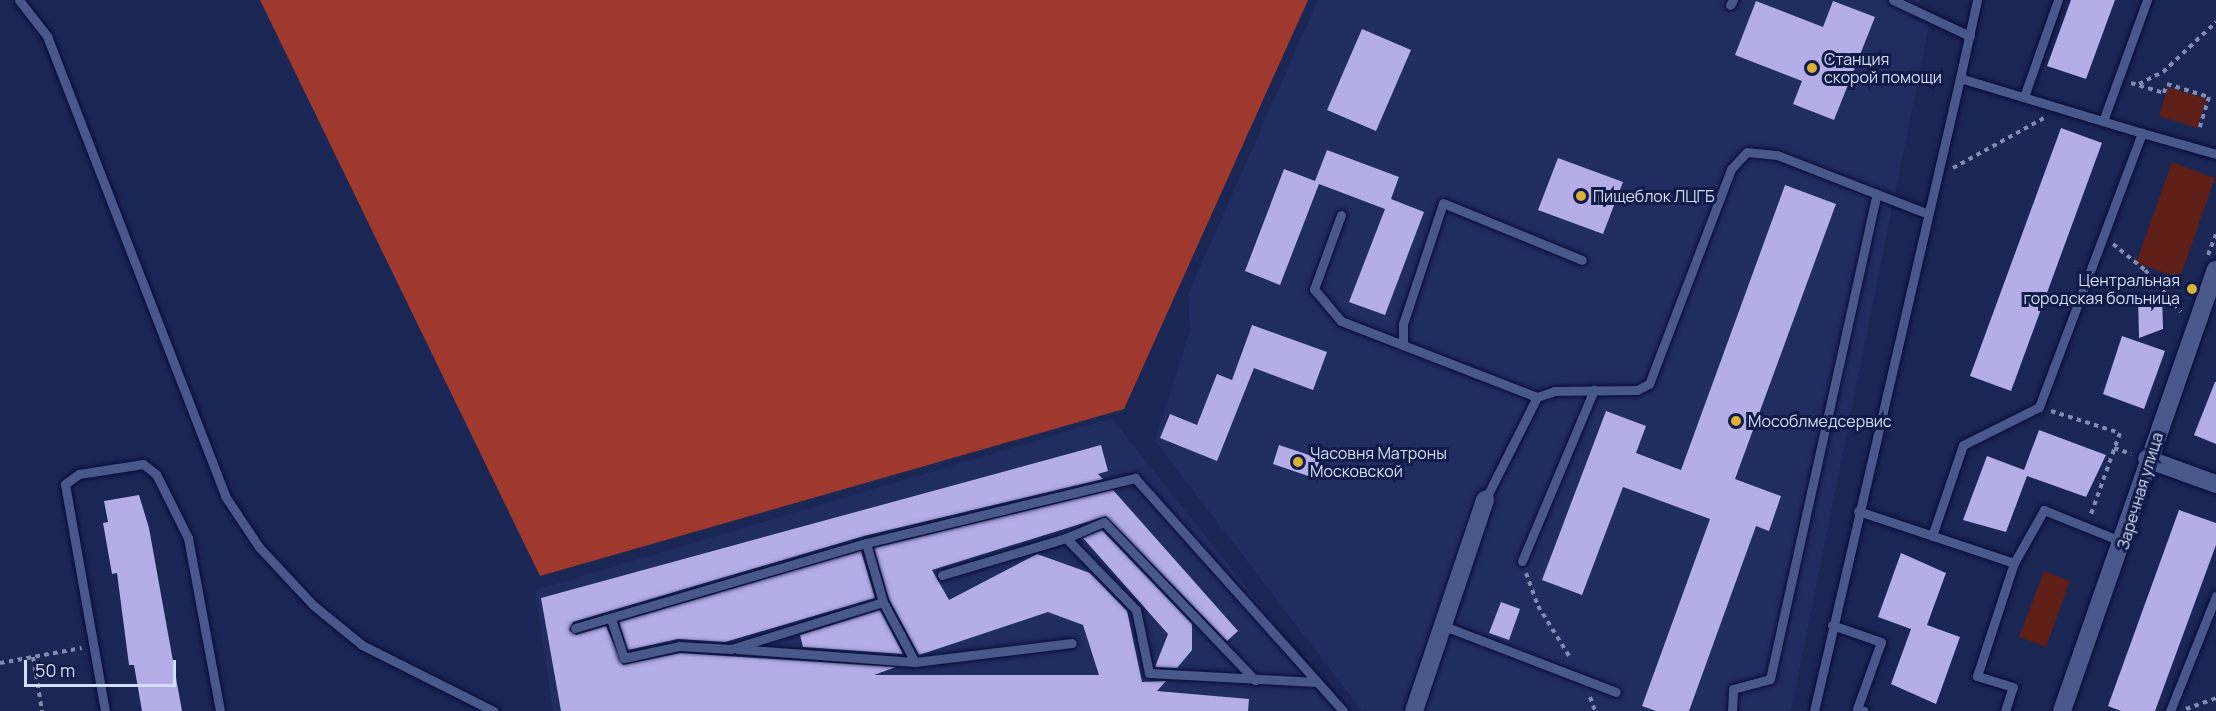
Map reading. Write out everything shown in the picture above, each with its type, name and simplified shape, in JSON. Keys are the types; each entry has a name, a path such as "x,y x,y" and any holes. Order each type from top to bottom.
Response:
{"street":[{"name":"Заречная улица","path":"2062,711 2125,543 2147,459 2216,270"},
{"path":"2147,459 2216,484"},
{"path":"1414,711 1485,500"}],"lane":[{"path":"19,0 37,17 47,36 225,496 242,521 313,605 362,645 493,711"},
{"path":"1893,0 1970,36"},
{"path":"1814,711 1926,213 1977,0"},
{"path":"2025,94 2058,0"},
{"path":"2103,121 2147,0"},
{"path":"1960,78 2025,94 2103,121 2216,154"},
{"path":"1932,536 1963,444 2039,407 2142,133"},
{"path":"1341,215 1314,289 1341,321 1403,342 1537,397 1594,390 1637,390 1649,384 1731,168 1747,152 1777,155 1926,213"},
{"path":"1732,711 1733,690 1770,679 1877,194"},
{"path":"1403,342 1403,324 1443,203 1582,260"},
{"path":"1522,561 1594,390"},
{"path":"1485,500 1537,397"},
{"path":"105,711 65,484 79,474 143,464 156,474 188,538 220,711"},
{"path":"574,628 866,543 1135,478 1343,711"},
{"path":"2004,711 2013,687 1977,676 2014,563 2044,510 2125,543"},
{"path":"1858,511 2014,563"},
{"path":"942,575 1066,538 1104,522 1255,680"},
{"path":"1066,538 1136,610 1149,673 1317,682"},
{"path":"866,543 883,602 915,663"},
{"path":"2170,711 2216,596"},
{"path":"731,649 883,602"},
{"path":"611,619 624,658 679,646 915,663 1072,643"},
{"path":"1832,625 1881,642 1857,709 1864,711"},
{"path":"1444,626 1616,692"}],"path":[{"path":"2137,85 2163,72 2216,22"},
{"path":"2118,79 2164,93 2167,84 2209,97 2199,129"},
{"path":"1934,179 2063,107"},
{"path":"2102,239 2125,250 2168,302 2197,323"},
{"path":"2039,407 2120,433 2086,527"},
{"path":"1522,561 1538,606 1585,680 1595,711"},
{"path":"0,663 93,646"},
{"path":"33,657 42,711"},
{"path":"2180,711 2216,698"}],"shaded area":[{"path":"260,0 1308,0 1124,409 540,576"},
{"path":"1318,0 1920,0 1914,19 1929,25 1791,711 1362,711 1155,441 1190,330 1188,294"},
{"path":"2168,87 2207,99 2197,128 2159,116"},
{"path":"2172,162 2215,178 2180,278 2136,263"},
{"path":"1112,418 1344,711 553,711 535,590"},
{"path":"2044,571 2070,581 2046,647 2019,637"}],"building":[{"path":"2071,0 2115,0 2086,79 2047,66"},
{"name":"Станция скорой помощи","path":"1756,1 1823,27 1833,1 1875,17 1834,120 1793,104 1802,81 1735,55"},
{"path":"1362,29 1411,50 1376,131 1327,110"},
{"path":"2061,128 2102,143 2011,391 1970,376"},
{"path":"1327,150 1399,177 1391,199 1424,212 1385,315 1349,302 1385,209 1319,184 1280,285 1245,271 1284,169 1315,181"},
{"name":"Пищеблок ЛЦГБ","path":"1558,158 1623,182 1603,234 1538,210"},
{"path":"1785,185 1836,204 1735,479 1781,496 1769,531 1756,526 1689,711 1656,711 1642,706 1710,519 1623,487 1582,595 1542,580 1606,411 1646,426 1636,453 1681,470"},
{"path":"2162,295 2163,329 2139,338 2138,296"},
{"path":"1252,325 1327,352 1313,390 1254,368 1217,461 1160,438 1170,414 1197,425 1217,374 1232,380"},
{"path":"2122,336 2165,351 2144,409 2103,394"},
{"path":"2216,382 2216,444 2194,435"},
{"path":"2039,430 2106,455 2086,497 2027,476 2006,532 1963,520 1987,456 2024,470"},
{"path":"1101,445 1108,471 1098,474 1103,479 864,536 573,622 569,630 576,635 606,626 623,665 680,653 896,667 874,675 1099,675 1083,625 1048,612 919,655 889,599 874,548 1113,490 1238,631 1227,641 1106,516 932,570 949,600 1037,554 1090,573 1127,611 1142,682 1166,681 1157,691 1249,699 1248,711 561,711 541,598"},
{"name":"Часовня Матроны Московской","path":"1279,445 1324,460 1317,479 1273,464"},
{"path":"139,495 149,528 182,711 142,711 134,665 129,665 117,573 112,574 103,523 108,522 104,501"},
{"path":"2179,510 2216,523 2216,545 2155,711 2121,711 2108,706"},
{"path":"1102,530 1192,624 1192,650 1177,668 1155,667 1168,634 1083,538"},
{"path":"861,551 875,598 725,642 678,639 628,650 619,622"},
{"path":"1901,553 1946,573 1927,625 1960,637 1936,704 1891,684 1911,629 1878,617"},
{"path":"1501,602 1520,609 1509,640 1489,633"},
{"path":"880,610 903,654 803,647 800,635"}],"place":[{"name":"Станция скорой помощи","path":"1812,68"},
{"name":"Пищеблок ЛЦГБ","path":"1581,196"},
{"name":"Центральная городская больница","path":"2192,289"},
{"name":"Мособлмедсервис","path":"1736,421"},
{"name":"Часовня Матроны Московской","path":"1298,462"}]}
